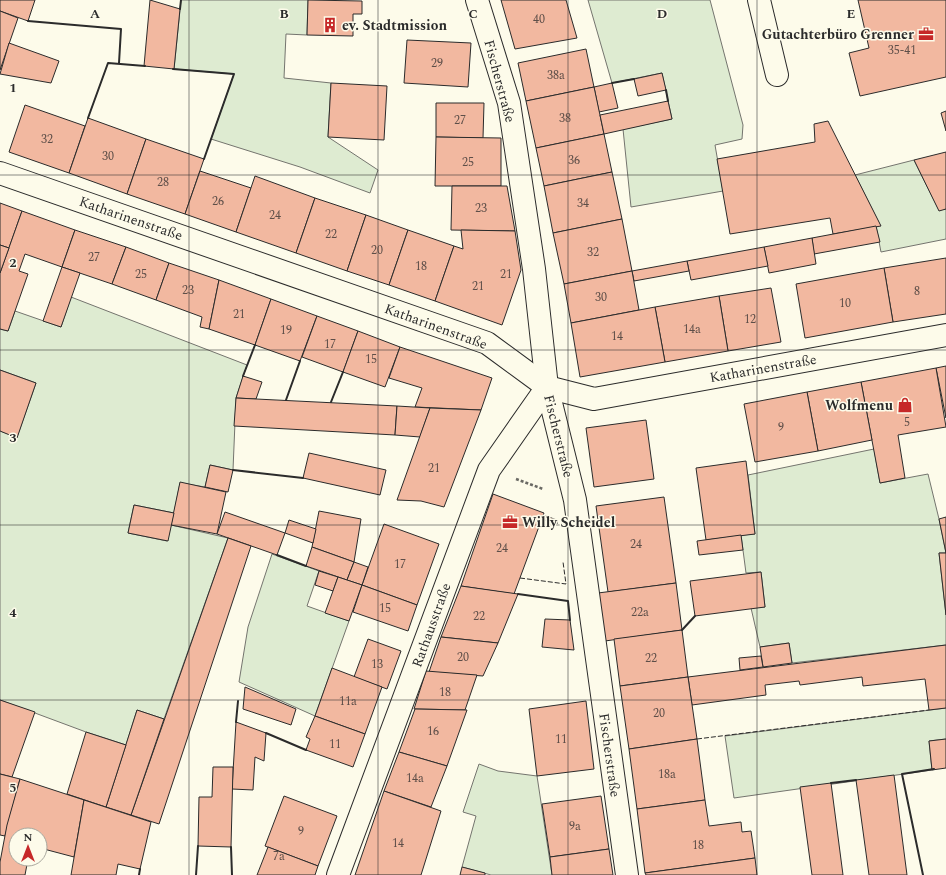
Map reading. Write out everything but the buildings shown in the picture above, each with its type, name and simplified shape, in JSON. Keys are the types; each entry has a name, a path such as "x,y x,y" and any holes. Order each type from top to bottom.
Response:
{"street":[{"name":"Fischerstraße","path":"477,0 509,104 534,270 547,387 575,500 627,875"},
{"path":"759,0 777,75"},
{"name":"Katharinenstraße","path":"0,173 487,343 547,387 594,399 946,335"},
{"name":"Rathausstraße","path":"338,875 489,470 547,387"}],"path":[{"path":"489,470 575,500"}],"green space":[{"path":"181,0 308,0 307,35 286,34 284,78 331,83 328,137 378,170 370,193 300,167 211,139 234,74 174,69"},
{"path":"588,0 710,0 743,125 742,139 715,145 723,191 631,207 623,129 672,119 662,73 612,83"},
{"path":"914,160 939,210 946,209 946,239 881,252 876,226 880,225 855,175"},
{"path":"71,297 247,365 236,398 233,470 210,465 205,487 180,483 174,513 134,505 128,533 167,541 171,525 228,538 164,719 137,710 126,745 86,732 0,700 0,431 17,437 36,383 0,370 0,329 8,331 15,311 61,327"},
{"path":"874,449 880,483 928,474 946,553 939,553 946,615 946,645 792,663 789,643 760,647 751,608 765,607 761,572 746,573 741,535 755,534 748,475"},
{"path":"272,554 319,571 307,606 349,621 315,716 239,682 248,627"},
{"path":"946,708 946,739 929,741 932,770 734,798 725,736"},
{"path":"479,764 498,771 537,776 552,875 491,875 462,867 476,816 463,812"}],"fence":[{"path":"520,578 566,584 563,562"},
{"path":"697,739 929,710"}],"wall":[{"path":"180,9 181,0"},
{"path":"28,21 121,29 119,63"},
{"path":"88,118 108,63 145,66"},
{"path":"173,69 234,74 204,159"},
{"path":"612,83 634,79"},
{"path":"666,90 668,101"},
{"path":"243,376 255,345"},
{"path":"286,400 300,361"},
{"path":"331,402 343,372"},
{"path":"233,470 303,478"},
{"path":"277,555 306,566"},
{"path":"518,594 568,601 570,620"},
{"path":"682,630 695,616"},
{"path":"236,722 238,701"},
{"path":"266,733 306,750"},
{"path":"923,875 902,774 934,769"},
{"path":"831,783 856,780"},
{"path":"196,875 198,846"},
{"path":"231,847 232,875"},
{"path":"139,875 140,869"}],"place":[{"name":"ev. Stadtmission","path":"330,25"},
{"name":"Gutachterbüro Grenner","path":"926,34"},
{"name":"Wolfmenu","path":"905,405"},
{"name":"Willy Scheidel","path":"510,522"}]}
